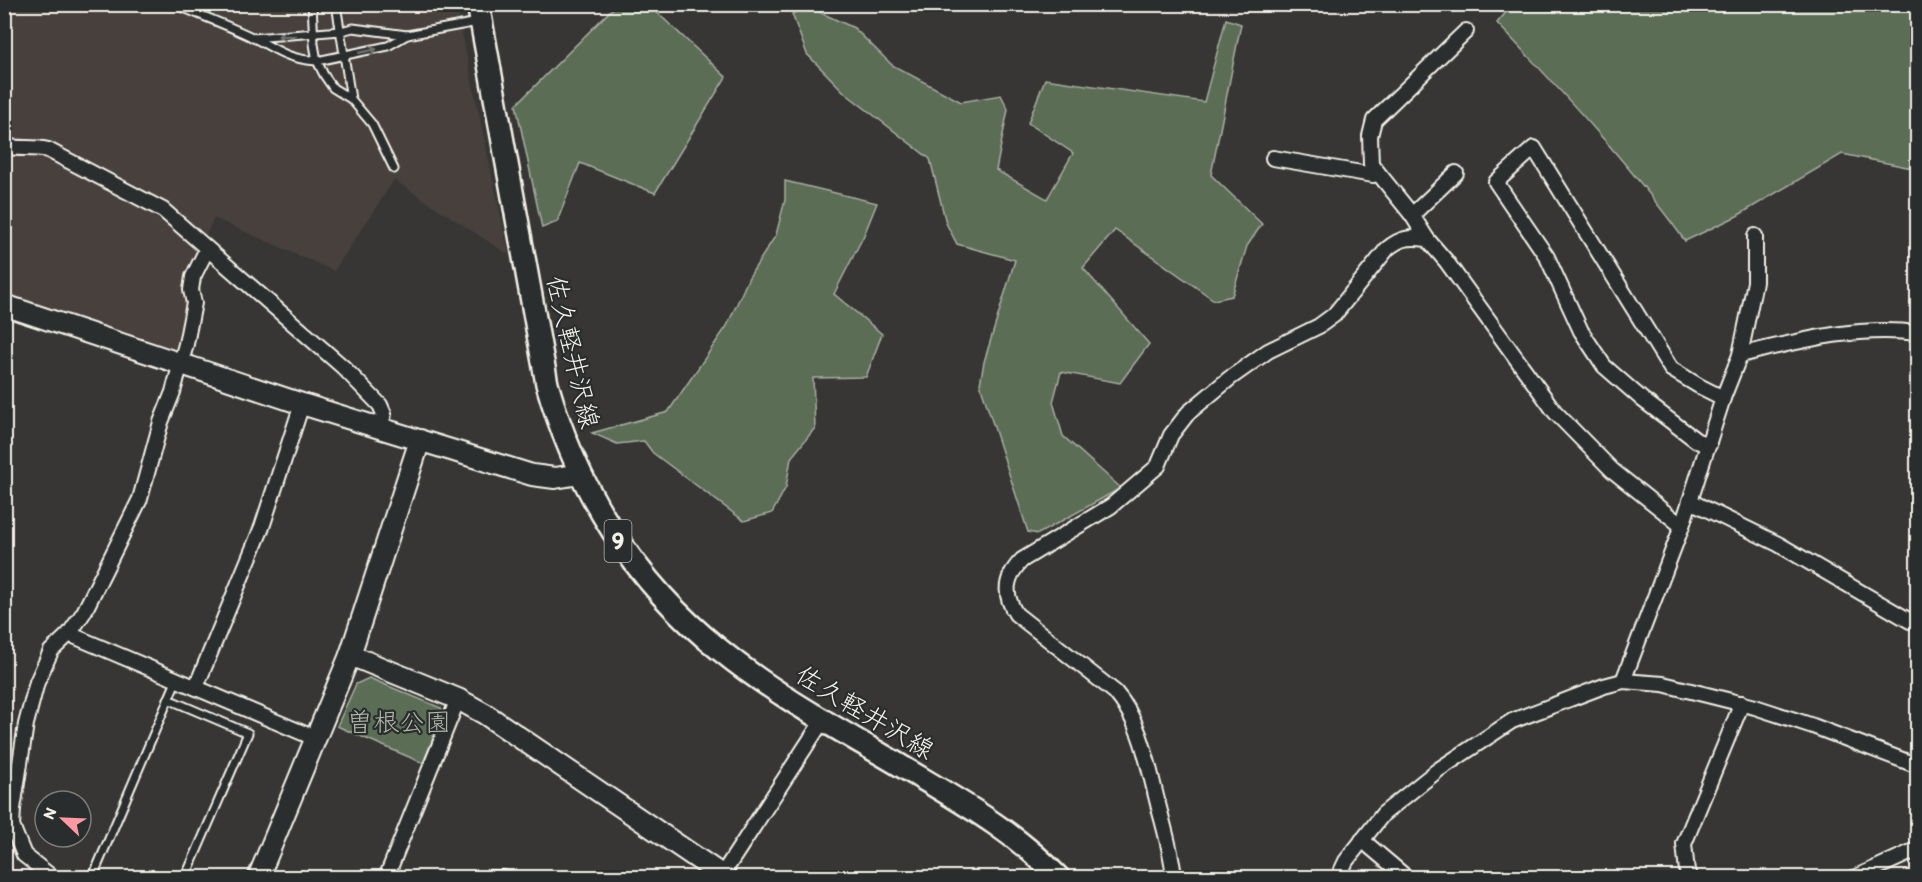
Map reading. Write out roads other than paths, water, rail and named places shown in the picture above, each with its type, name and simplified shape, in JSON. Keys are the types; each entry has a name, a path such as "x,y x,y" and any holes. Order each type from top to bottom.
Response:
{"main road":[{"name":"佐久軽井沢線","path":"479,13 548,384 560,425 580,474 613,533 645,577 678,613 742,668 823,720 969,807 1029,850 1053,875"}],"street":[{"path":"1466,31 1374,120 1370,136 1371,164 1412,215 1427,239 1446,261 1555,412 1612,470 1682,526"},
{"path":"4,146 14,149 35,147 48,150 163,210 343,368 380,405 384,414 380,427"},
{"path":"1709,445 1697,441 1643,400 1604,366 1581,331 1547,257 1496,182 1534,148 1671,369 1699,387 1723,398"},
{"path":"1273,159 1378,174"},
{"path":"1412,215 1456,172"},
{"path":"1623,681 1682,526 1723,398 1740,355 1755,282 1755,236"},
{"path":"1174,878 1165,831 1135,722 1115,692 1017,614 1010,605 1006,593 1007,582 1012,570 1022,560 1111,506 1158,466 1171,435 1188,413 1230,378 1268,351 1319,326 1334,315 1396,241 1408,237 1427,239"},
{"path":"53,878 24,855 12,826 27,724 37,682 51,651 69,634 84,612 140,499 192,320 194,303 191,290 194,277 207,249"},
{"path":"4,304 302,404 532,475 555,478 580,474"},
{"path":"1740,355 1844,333 1877,330 1917,333"},
{"path":"196,687 262,527 302,404"},
{"path":"258,878 350,655 420,440"},
{"path":"1690,501 1778,544 1910,621"},
{"path":"69,634 317,739"},
{"path":"350,655 458,699 485,714 723,876 823,720"},
{"path":"1338,878 1346,861 1383,814 1479,741 1512,721 1623,681 1663,684 1742,703 1783,715 1917,766"},
{"path":"386,878 458,699"},
{"path":"1690,878 1684,844 1742,703"},
{"path":"1362,840 1407,878"},
{"path":"1854,878 1917,849"},
{"path":"489,878 504,878"}],"lane":[{"path":"174,4 253,38 282,55 318,61 388,46 407,35 479,13"},
{"path":"312,4 313,34 318,61 324,75 333,88 351,99 372,124 394,169"},
{"path":"336,4 351,99"},
{"path":"253,38 313,34 353,28 407,35"},
{"path":"101,878 94,874 177,679"},
{"path":"168,699 248,733 185,878"}],"park label":[{"name":"曽根公園","path":"399,722"}]}
